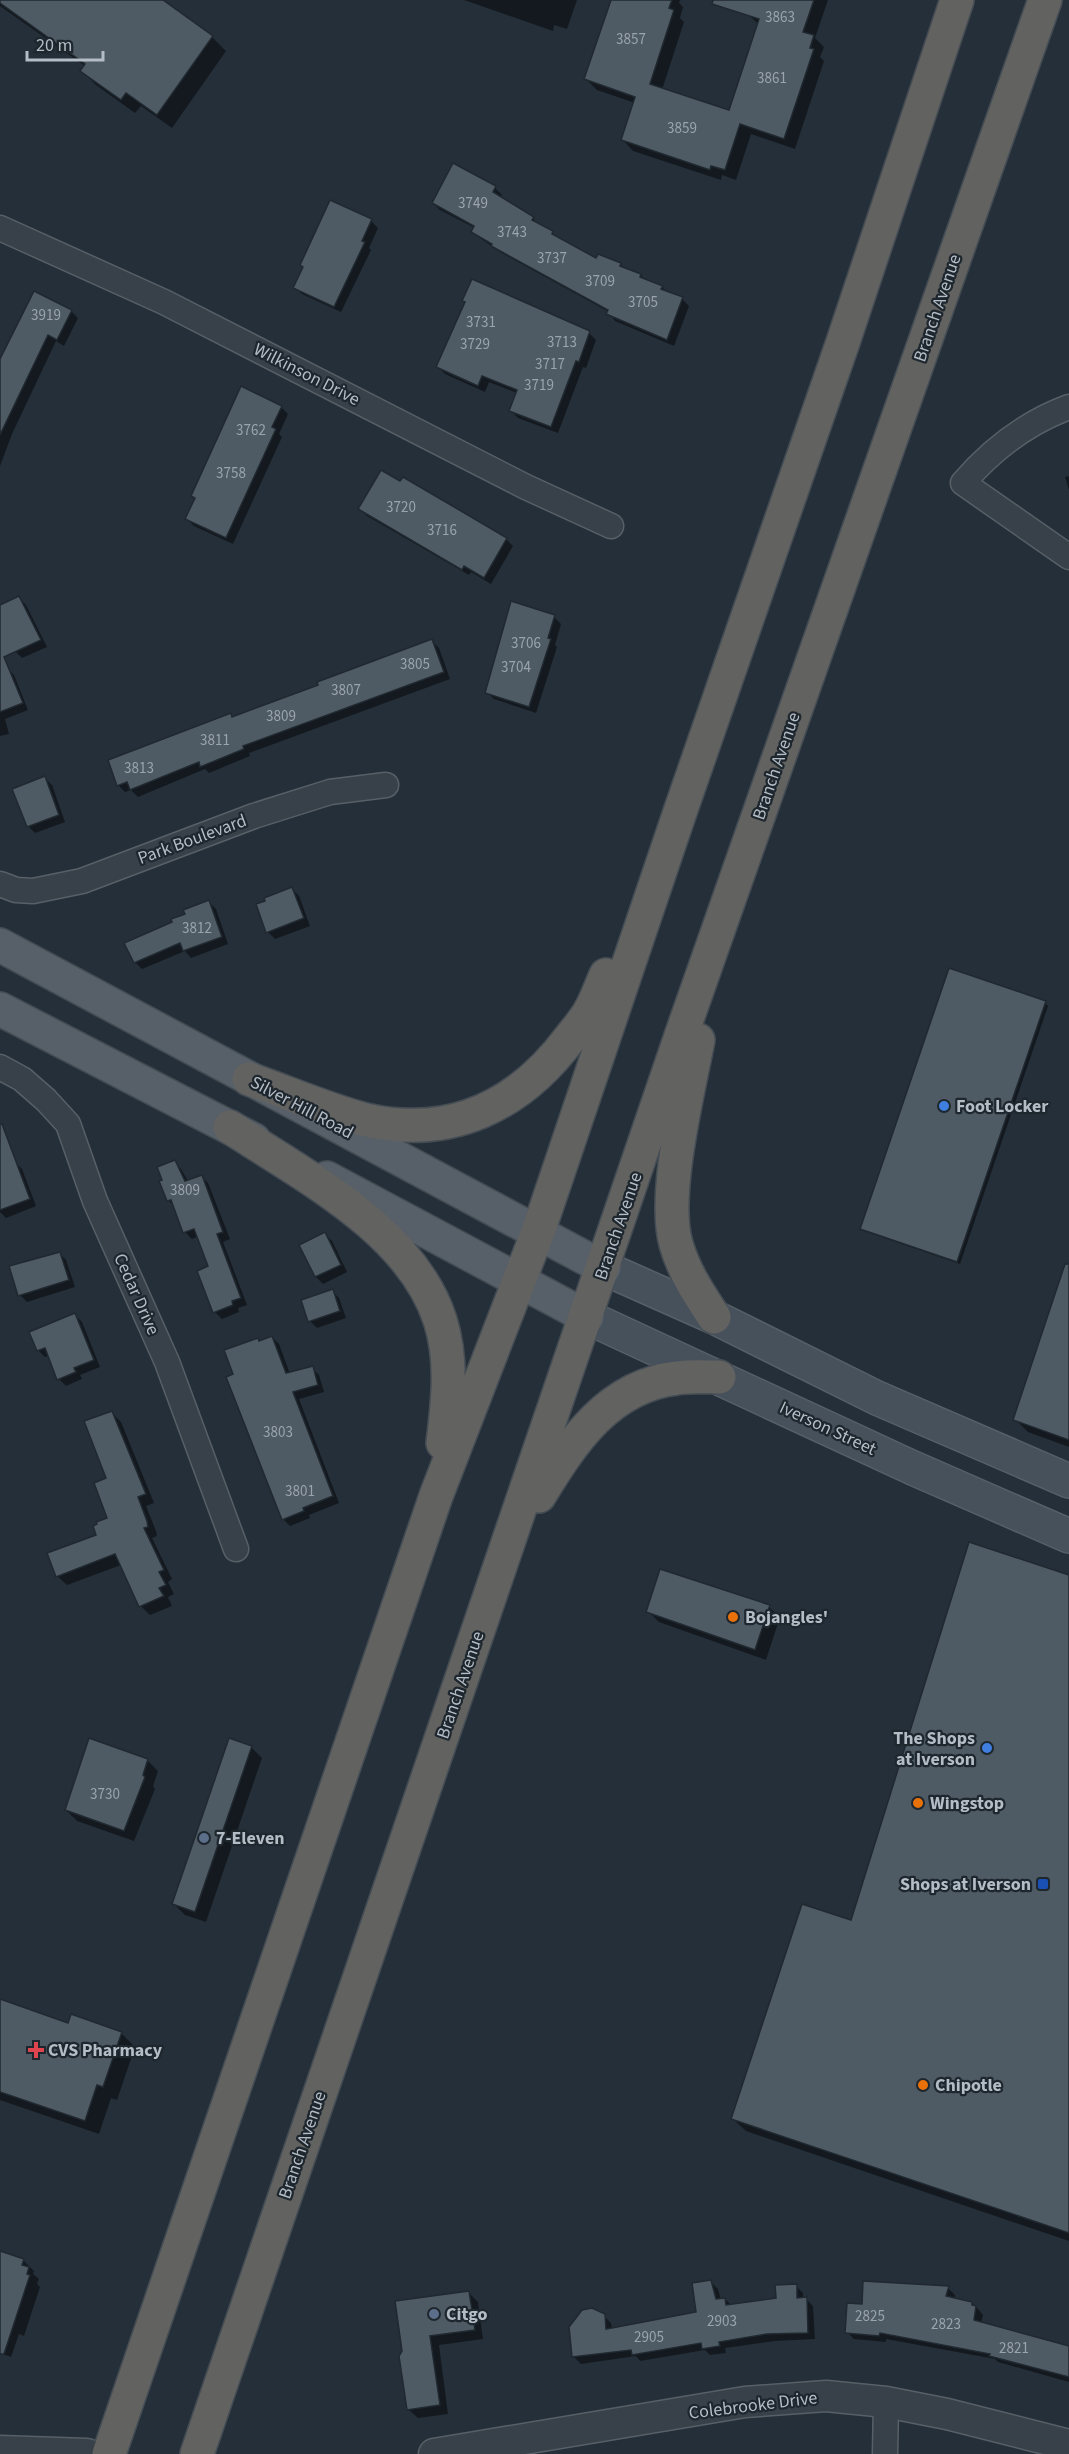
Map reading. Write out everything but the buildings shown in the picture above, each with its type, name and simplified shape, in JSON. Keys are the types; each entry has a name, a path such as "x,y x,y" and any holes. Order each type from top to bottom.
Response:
{"highway":[{"path":"110,2454 436,1497 538,1232 680,812 822,405 957,0"},
{"name":"Branch Avenue","path":"197,2454 718,932 1046,0"},
{"path":"249,1079 364,1119 391,1124 419,1125 452,1121 479,1113 511,1097 544,1071 591,1010 680,812"},
{"path":"714,1317 688,1277 676,1244 672,1223 673,1188 683,1119 718,932"},
{"path":"230,1127 367,1219 403,1255 431,1298 440,1322 448,1374 449,1400 436,1497"},
{"path":"507,1549 567,1451 597,1416 610,1405 641,1388 676,1377 719,1377"}],"main road":[{"name":"Silver Hill Road","path":"0,945 604,1268"},
{"path":"0,1009 230,1127 587,1317"},
{"path":"604,1268 714,1317 877,1398 1069,1481"},
{"name":"Iverson Street","path":"587,1317 913,1468 1069,1536"}],"street":[{"name":"Wilkinson Drive","path":"0,228 164,302 526,487 611,526"},
{"path":"1069,407 1030,424 1004,441 982,460 963,483 1069,557"},
{"name":"Park Boulevard","path":"0,884 16,890 33,891 82,881 214,831 330,792 386,784"},
{"name":"Cedar Drive","path":"0,1067 22,1079 68,1124 95,1201 167,1362 236,1549"},
{"name":"Colebrooke Drive","path":"434,2454 746,2402 826,2396 886,2402 947,2414 1069,2445"},
{"path":"885,2454 886,2402"},
{"path":"0,2451 87,2454"}],"place":[{"name":"Foot Locker","path":"944,1106"},
{"name":"Bojangles'","path":"733,1617"},
{"name":"The Shops at Iverson","path":"987,1748"},
{"name":"Wingstop","path":"918,1803"},
{"name":"7-Eleven","path":"204,1838"},
{"name":"Shops at Iverson","path":"1043,1884"},
{"name":"CVS Pharmacy","path":"36,2050"},
{"name":"Chipotle","path":"923,2085"},
{"name":"Citgo","path":"434,2314"}]}
